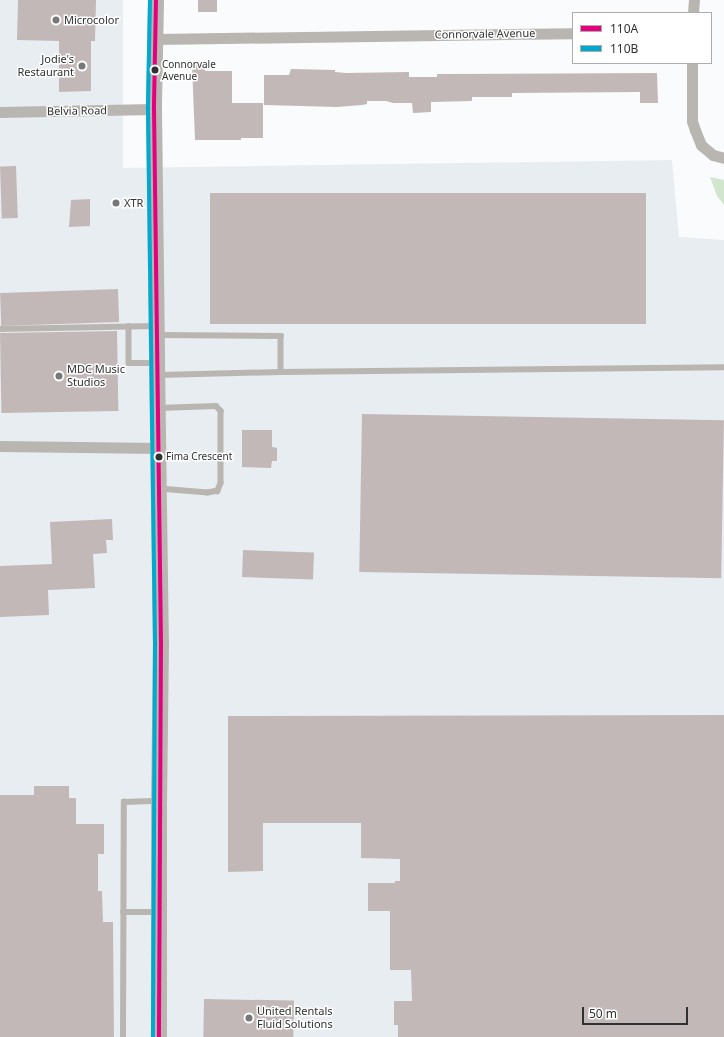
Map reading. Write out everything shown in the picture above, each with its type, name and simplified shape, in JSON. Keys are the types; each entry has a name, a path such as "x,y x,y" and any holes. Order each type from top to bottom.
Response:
{"main road":[{"path":"156,0 154,109 161,642 159,1037"}],"street":[{"path":"693,12 694,0"},
{"name":"Connorvale Avenue","path":"156,39 572,33"},
{"path":"692,64 692,121 694,130 701,145 713,155 724,158"},
{"name":"Belvia Road","path":"0,112 154,109"},
{"path":"0,446 158,448"}],"lane":[{"path":"129,326 129,363 157,369 281,372 724,368"},
{"path":"0,329 129,326 157,330 281,336 281,372"},
{"path":"157,408 216,406 221,411 221,483 218,491 208,493 158,489"},
{"path":"123,1037 124,802 159,801"},
{"path":"123,912 159,912"}],"shaded area":[{"path":"0,0 123,0 123,168 672,160 679,237 724,240 724,1037 0,1037"}],"green space":[{"path":"710,177 724,180 724,205 717,196"}],"building":[{"name":"Microcolor","path":"18,0 96,0 95,41 91,41 91,91 59,92 59,41 17,40"},
{"path":"198,0 217,0 217,12 198,12"},
{"path":"192,65 205,65 205,71 232,71 232,103 263,103 263,138 241,138 241,140 195,140"},
{"path":"291,69 335,70 335,72 346,73 409,72 409,77 437,77 437,74 657,73 658,103 640,103 640,92 512,93 512,97 472,97 472,101 431,102 431,112 413,113 412,103 393,103 386,101 367,101 367,104 362,105 337,107 264,105 264,75 289,75"},
{"path":"16,166 18,218 2,219 0,167"},
{"path":"210,193 646,193 646,324 210,324"},
{"path":"90,199 90,226 69,227 71,200"},
{"path":"118,289 119,322 1,326 0,293"},
{"name":"MDC Music Studios","path":"117,331 118,411 1,413 0,333"},
{"path":"362,414 724,420 721,578 359,572"},
{"path":"242,430 272,430 272,447 277,448 277,461 272,461 271,468 242,467"},
{"path":"112,519 113,540 106,540 107,553 93,554 95,588 48,590 49,615 0,617 0,566 52,564 50,522"},
{"path":"243,550 314,552 313,579 242,577"},
{"path":"724,715 724,1037 398,1037 398,1025 394,1025 394,1001 412,1001 411,970 390,970 390,911 368,911 368,883 395,883 395,881 400,881 400,859 361,858 361,823 263,823 263,871 228,872 228,716"},
{"path":"34,786 69,786 69,798 76,798 76,824 104,824 104,854 98,854 98,891 102,891 103,922 113,922 114,1037 0,1037 0,795 34,795"},
{"name":"United Rentals Fluid Solutions","path":"204,999 294,1001 293,1037 203,1037"}],"transit line":[{"name":"110B","path":"150,0 148,109 155,642 153,1037"},
{"name":"110A","path":"156,0 154,109 161,642 159,1037"}],"place":[{"name":"Microcolor","path":"56,20"},
{"name":"Jodie's Restaurant","path":"82,66"},
{"name":"Connorvale Avenue","path":"155,70"},
{"name":"XTR","path":"116,203"},
{"name":"MDC Music Studios","path":"59,376"},
{"name":"Fima Crescent","path":"159,457"},
{"name":"United Rentals Fluid Solutions","path":"249,1018"}]}
